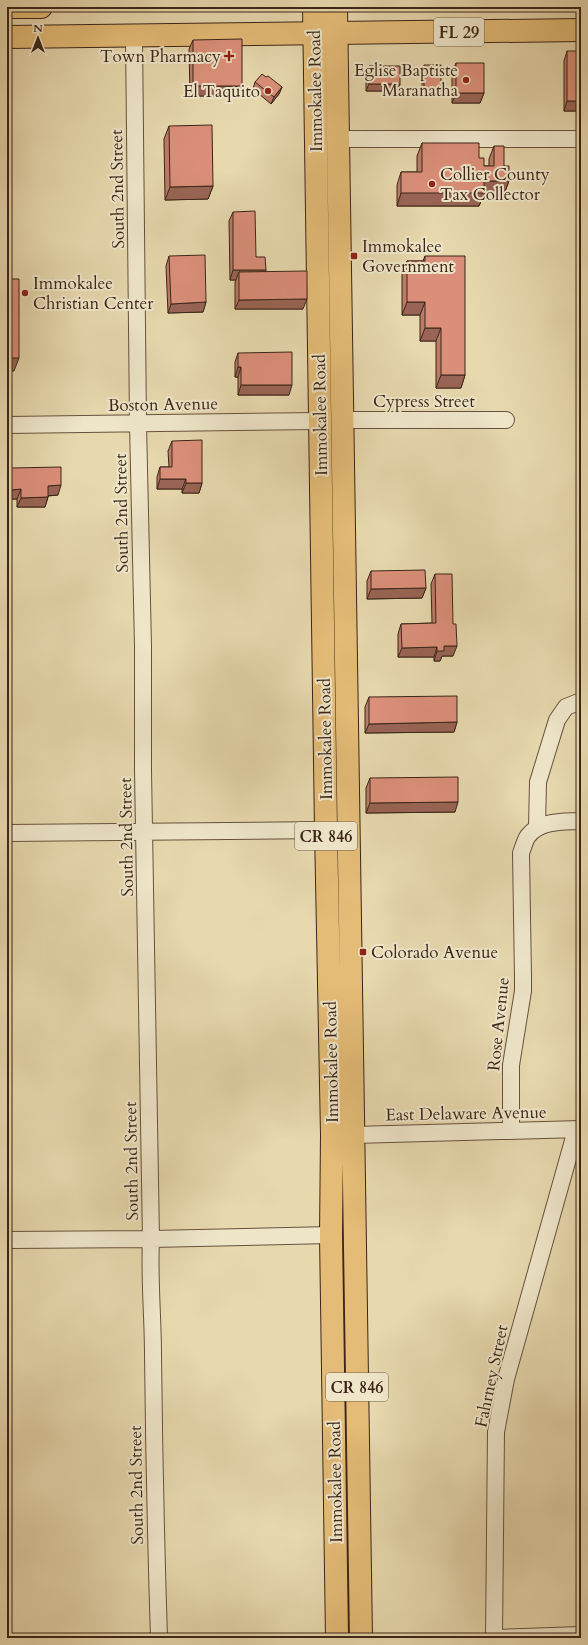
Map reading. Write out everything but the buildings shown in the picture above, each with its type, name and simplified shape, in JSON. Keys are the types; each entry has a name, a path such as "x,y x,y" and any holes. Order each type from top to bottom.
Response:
{"main road":[{"path":"7,7 41,7"},
{"name":"Immokalee Road","path":"314,7 317,225 331,421 348,830 343,1135 331,1235 337,1638"},
{"name":"Immokalee Road","path":"336,7 339,225 331,421 326,830 343,1135 354,1235 360,1638"},
{"name":"FL 29","path":"7,37 581,30"},
{"path":"317,225 339,225"},
{"path":"326,830 348,830"},
{"path":"331,1235 354,1235"}],"street":[{"name":"South 2nd Street","path":"134,36 138,424 151,1239 150,1262 153,1322 155,1494 159,1638"},
{"path":"337,139 581,139"},
{"name":"Cypress Street","path":"331,421 506,420"},
{"name":"Boston Avenue","path":"7,425 331,421"},
{"path":"581,701 566,707 557,720 538,782 537,827 548,823 581,821"},
{"name":"Rose Avenue","path":"511,1131 511,1064 523,991 521,853 528,836 537,827"},
{"path":"7,833 326,830"},
{"name":"East Delaware Avenue","path":"343,1135 578,1130"},
{"name":"Fahrney Street","path":"495,1638 496,1452 498,1415 506,1379 578,1130"},
{"path":"7,1240 151,1239 331,1235"},
{"path":"495,1638 581,1635"}],"place":[{"name":"Town Pharmacy","path":"229,56"},
{"name":"Eglise Baptiste Maranatha","path":"466,80"},
{"name":"El Taquito","path":"268,91"},
{"name":"Collier County Tax Collector","path":"432,184"},
{"name":"Immokalee Government","path":"354,256"},
{"name":"Immokalee Christian Center","path":"25,293"},
{"name":"Colorado Avenue","path":"363,952"}]}
